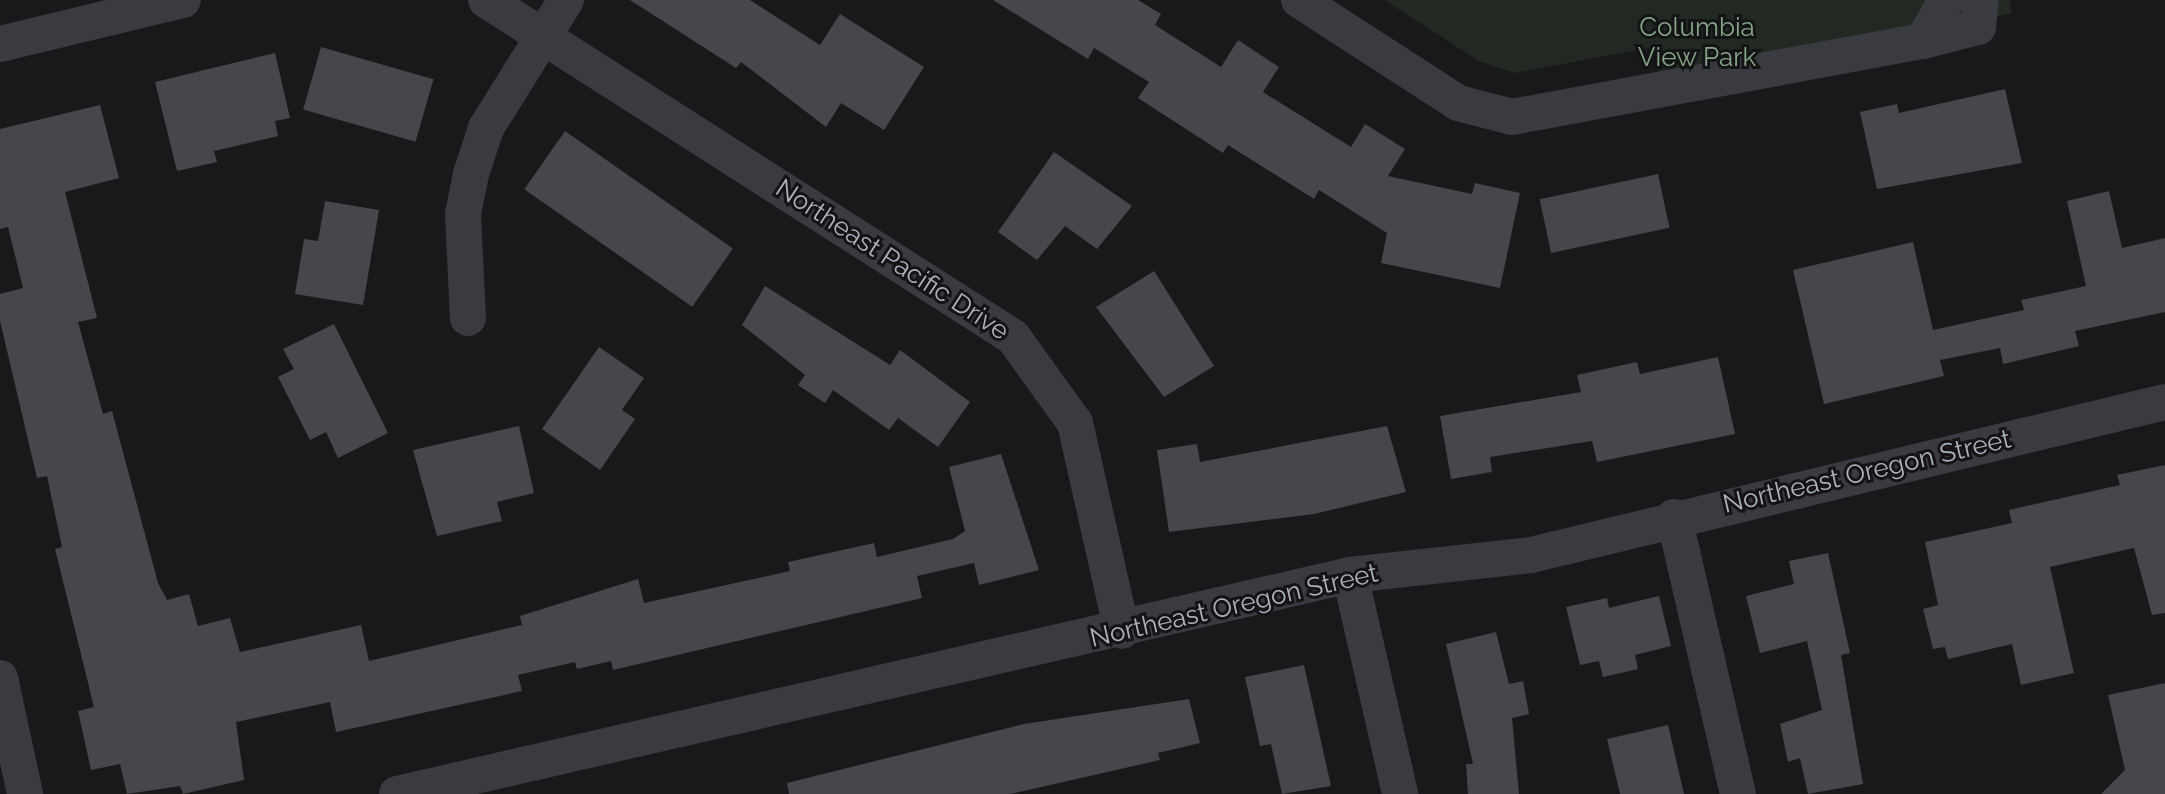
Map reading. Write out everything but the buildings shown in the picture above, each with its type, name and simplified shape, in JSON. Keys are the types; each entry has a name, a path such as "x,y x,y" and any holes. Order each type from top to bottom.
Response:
{"street":[{"path":"0,44 183,0"},
{"name":"Northeast Pacific Drive","path":"486,0 1013,337 1075,423 1122,631"},
{"path":"468,318 463,214 471,174 486,128 566,0"},
{"path":"1299,0 1458,103 1512,117 1923,41 1978,27 1981,0"},
{"path":"1923,41 1946,0"},
{"name":"Northeast Oregon Street","path":"397,794 472,786 1350,575 1531,555 1674,517 2165,402"},
{"path":"1674,517 1738,794"},
{"path":"1350,575 1400,794"},
{"path":"0,678 25,794"}],"green space":[{"name":"Columbia View Park","path":"1384,0 2009,0 2012,13 1664,93 1653,47 1514,73 1479,61"}]}
